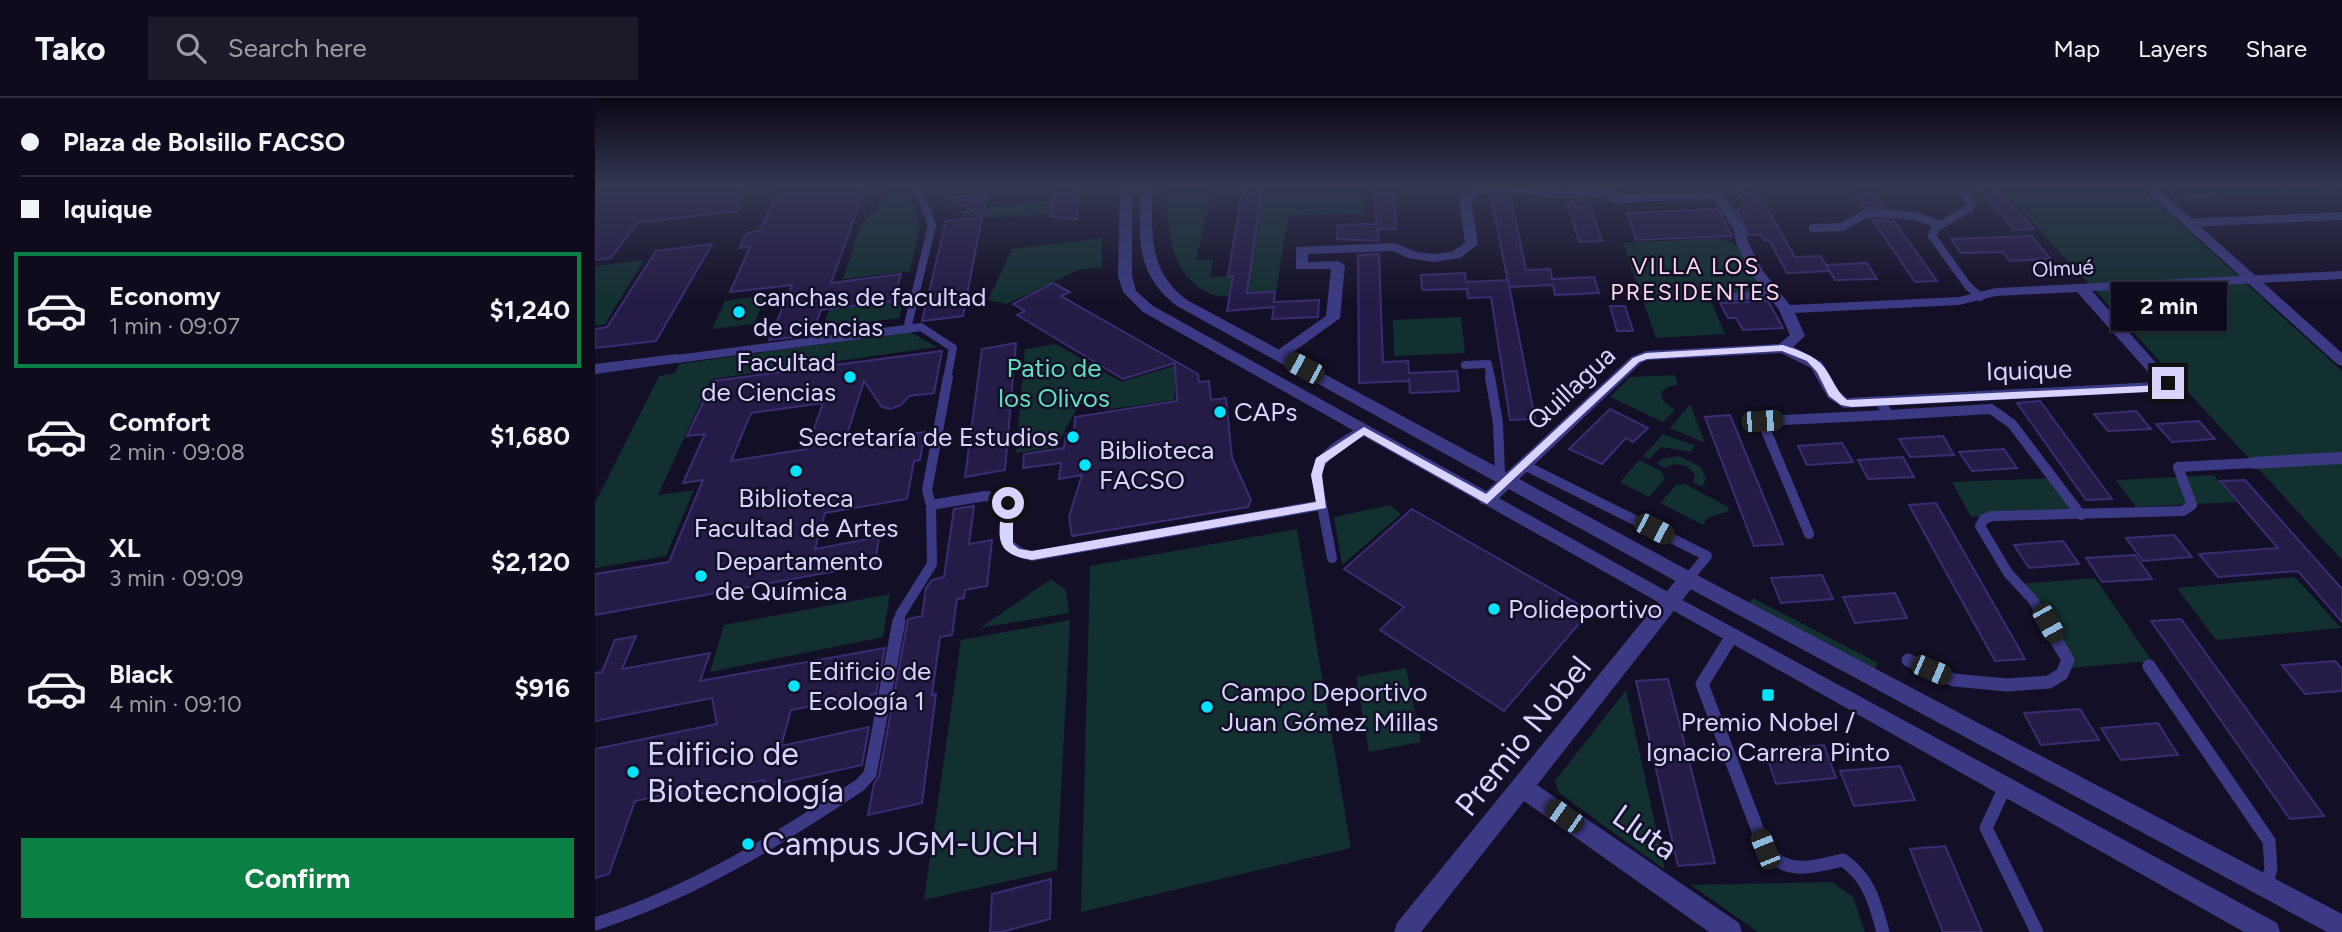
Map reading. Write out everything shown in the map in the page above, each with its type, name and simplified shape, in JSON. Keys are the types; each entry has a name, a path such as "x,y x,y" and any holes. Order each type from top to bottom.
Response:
{"street":[{"path":"1126,225 1125,276 1131,292 1148,309 1670,602 2268,932"},
{"path":"1148,225 1150,266 1161,288 1182,303 1688,579 2342,928"},
{"path":"1257,370 1328,323 1335,314 1338,265 1301,266 1301,250 1395,247 1407,256 1426,258 1457,255 1467,251 1472,244 1469,225"},
{"path":"1737,225 1742,244 1757,272 1786,309 1798,336 1783,348"},
{"path":"2189,225 2336,350 2342,361"},
{"path":"1723,238 1742,244"},
{"name":"Olmué","path":"1786,309 1959,301 1996,292 2342,275"},
{"name":"Iquique","path":"1783,348 1817,365 1833,394 1844,403 1884,409 2169,386 2081,288"},
{"name":"Quillagua","path":"1487,500 1504,477 1524,465 1636,360 1646,356 1783,348"},
{"path":"595,369 677,359"},
{"path":"2252,463 2342,458"},
{"name":"Premio Nobel","path":"1406,932 1688,579"},
{"path":"1875,715 1892,688"},
{"name":"Lluta","path":"1522,787 1730,932"}],"lane":[{"path":"907,328 932,225"},
{"path":"1813,228 1846,225"},
{"path":"1941,225 1935,228 1933,236 1968,286 1980,297"},
{"path":"1728,297 1774,294"},
{"path":"595,924 630,912 764,848 860,785 870,775 900,615 932,564 931,505 927,490 953,348 921,327 677,359"},
{"path":"1465,365 1488,364 1504,477"},
{"path":"1809,534 1762,421 1884,409 1991,409 2012,424 2081,515"},
{"path":"1332,558 1316,475 1320,461 1364,430"},
{"path":"1908,660 1953,680 1986,684 2045,683 2056,680 2066,670 2068,660 2033,600 2008,573 1980,526 1984,519 1992,516 2183,512 2192,505 2178,467 2252,463"},
{"path":"1524,465 1707,556 1688,579"},
{"path":"931,505 985,496 1003,498 1008,503 1005,536 1007,546 1016,553 1032,556 1322,505"},
{"path":"1732,636 1702,684 1765,849 1775,862 1788,868 1843,860 1850,864 1872,890 1883,932"},
{"path":"2149,666 2269,841 2271,869 2265,887"},
{"path":"2005,787 1986,828 2038,932"}],"green space":[{"path":"920,225 910,271 843,279 860,226"},
{"path":"1169,225 1204,225 1196,260 1213,260 1210,277 1249,275 1255,225 1287,225 1276,292 1233,296 1211,294 1197,286 1186,275 1178,262"},
{"path":"2035,225 2182,225 2342,371 2342,560"},
{"path":"1102,238 1102,267 1078,270 1007,304 988,300 1012,249"},
{"path":"1718,238 1741,247 1767,291 1708,294 1725,334 1656,338 1623,243"},
{"path":"644,260 605,324 595,326 595,266"},
{"name":"canchas de facultad de ciencias","path":"766,295 754,324 712,329 725,301"},
{"path":"904,300 899,318 822,328 829,310"},
{"path":"1461,317 1465,353 1394,356 1393,320"},
{"path":"910,332 937,347 711,379 658,495 694,490 666,556 595,568 595,503 659,376 675,373 679,364"},
{"name":"Patio de los Olivos","path":"1056,344 1121,382 1177,365 1174,400 1104,410 1104,396 1082,399 1056,447 1016,453 1025,349"},
{"path":"1675,375 1678,385 1661,392 1663,401 1675,410 1663,422 1610,397 1630,377"},
{"path":"1690,404 1705,443 1670,428"},
{"path":"1663,434 1694,447 1691,452 1661,447 1649,459 1643,456"},
{"path":"1679,456 1701,467 1706,479 1702,487 1693,482 1695,475 1685,466 1678,464 1666,468 1656,463"},
{"path":"1639,460 1661,471 1665,479 1649,497 1620,482"},
{"path":"2214,475 2236,502 2136,507 2116,480"},
{"path":"2055,478 2078,512 1971,517 1952,482"},
{"path":"1685,484 1728,507 1729,511 1707,518 1703,525 1660,503 1676,485"},
{"path":"1390,505 1401,514 1342,565 1334,517"},
{"name":"Campo Deportivo Juan Gómez Millas","path":"1297,529 1351,848 1081,912 1090,566"},
{"path":"2295,577 2341,628 2216,640 2177,588"},
{"path":"2095,578 2152,661 2070,668 2018,584"},
{"path":"1051,579 1066,590 1069,613 980,628"},
{"path":"890,594 883,637 710,672 724,625"},
{"path":"1753,598 1878,663 1873,672 1747,606"},
{"path":"1070,620 1057,870 924,900 961,640"},
{"path":"1406,668 1421,742 1369,752 1356,677"},
{"path":"1626,690 1665,870 1559,793 1555,781"},
{"path":"1832,882 1853,897 1865,932 1758,932 1691,885"}],"building":[{"path":"595,225 636,225 611,258 595,260"},
{"path":"762,225 852,225 831,283 901,274 893,301 821,310 812,335 769,340 792,285 730,292 750,247 739,248 747,233 759,231"},
{"path":"945,225 980,225 963,316 922,321"},
{"path":"1237,225 1257,225 1247,293 1275,292 1274,302 1319,300 1318,317 1272,319 1274,307 1227,311 1233,276 1228,276"},
{"path":"1338,225 1396,225 1396,229 1378,229 1379,241 1337,239"},
{"path":"1497,225 1516,225 1526,270 1550,269 1552,279 1594,277 1599,293 1555,295 1553,285 1509,287"},
{"path":"1574,225 1597,225 1602,241 1579,242"},
{"path":"1631,225 1726,225 1732,236 1636,240"},
{"path":"1744,225 1776,225 1795,257 1821,256 1829,271 1787,273 1769,240 1764,240 1761,235 1749,235"},
{"path":"1876,225 1897,225 1937,281 1915,282"},
{"path":"2010,225 2030,225 2034,229 2014,230"},
{"path":"2031,236 2051,259 2010,261 2003,252 1961,253 1951,239"},
{"path":"712,244 656,341 595,348 595,329 607,327 656,251"},
{"path":"1379,254 1383,362 1408,361 1409,373 1457,371 1459,391 1410,393 1409,378 1409,381 1359,383 1358,255"},
{"path":"1867,263 1877,279 1835,280 1826,265"},
{"path":"1465,273 1466,282 1508,280 1535,419 1510,420 1491,297 1468,298 1467,289 1422,290 1421,275"},
{"path":"1053,283 1070,292 1061,296 1198,374 1199,382 1209,381 1211,400 1226,398 1232,458 1251,500 1248,507 1072,536 1069,517 1082,475 1059,479 1061,463 1023,468 1024,454 1064,448 1066,433 1074,432 1075,417 1177,401 1175,363 1123,379 1017,315 1025,311 1013,304"},
{"path":"1768,301 1783,328 1743,330 1736,318 1728,318 1720,303"},
{"path":"1610,306 1625,306 1633,331 1617,331"},
{"path":"1016,343 1005,470 965,477 982,349"},
{"path":"942,351 934,393 909,396 901,405 890,409 882,407 864,381 844,444 925,432 920,460 914,461 907,499 825,513 815,549 879,537 875,564 595,615 595,574 669,562 703,480 683,483 705,434 687,436 713,381","holes":["823,403 807,449 731,461 751,413"]},
{"path":"2040,401 2112,499 2086,500 2017,403"},
{"path":"1610,409 1648,428 1633,442 1626,438 1602,464 1569,449"},
{"path":"2136,411 2151,429 2108,431 2094,414"},
{"path":"1730,415 1783,544 1754,546 1705,417"},
{"path":"2199,421 2215,439 2172,442 2156,424"},
{"path":"1943,436 1954,455 1910,457 1899,439"},
{"path":"1842,443 1853,462 1807,465 1798,446"},
{"path":"2004,449 2017,468 1972,471 1959,452"},
{"path":"1903,457 1914,477 1868,479 1858,460"},
{"path":"2245,480 2342,589 2342,622 2298,571 2218,577 2199,554 2278,548 2220,481"},
{"path":"1936,503 2025,659 1995,661 1909,505"},
{"path":"974,506 969,544 992,540 987,586 965,590 964,598 957,599 952,635 940,637 932,695 936,694 922,803 868,815 874,784 879,776 908,619 922,616 926,588 932,580 944,577 954,509"},
{"name":"Polideportivo","path":"1412,509 1590,611 1504,711 1380,630 1404,607 1344,569"},
{"path":"2174,535 2192,557 2143,561 2126,538"},
{"path":"2063,541 2079,564 2029,568 2014,545"},
{"path":"2135,555 2152,579 2102,582 2086,558"},
{"path":"1822,575 1833,599 1781,603 1771,578"},
{"path":"1895,593 1907,618 1855,623 1843,597"},
{"path":"2181,619 2324,816 2290,819 2151,621"},
{"path":"636,636 622,669 710,653 700,681 885,648 876,694 791,710 781,746 869,727 862,765 762,787 764,780 680,798 682,791 635,801 609,874 595,878 595,749 717,724 712,698 595,721 595,673 602,672 615,640"},
{"path":"2335,661 2342,669 2342,691 2305,694 2282,665"},
{"path":"1668,679 1715,863 1678,866 1636,681"},
{"path":"2080,709 2099,740 2041,745 2024,713"},
{"path":"2158,723 2178,755 2121,760 2101,728"},
{"path":"1824,745 1836,778 1776,784 1765,750"},
{"path":"1900,766 1915,800 1854,806 1840,771"},
{"path":"1945,846 1982,932 1943,932 1910,849"},
{"path":"1051,879 1050,919 1001,932 990,932 992,894"}],"place":[{"name":"canchas de facultad de ciencias","path":"739,312"},
{"name":"Facultad de Ciencias","path":"850,377"},
{"name":"CAPs","path":"1220,412"},
{"name":"Secretaría de Estudios","path":"1073,437"},
{"name":"Biblioteca FACSO","path":"1085,465"},
{"name":"Biblioteca Facultad de Artes","path":"796,471"},
{"name":"Departamento de Química","path":"701,576"},
{"name":"Polideportivo","path":"1494,609"},
{"name":"Edificio de Ecología 1","path":"794,686"},
{"name":"Premio Nobel / Ignacio Carrera Pinto","path":"1768,695"},
{"name":"Campo Deportivo Juan Gómez Millas","path":"1207,707"},
{"name":"Edificio de Biotecnología","path":"633,772"},
{"name":"Campus JGM-UCH","path":"748,844"}],"district":[{"name":"VILLA LOS PRESIDENTES","path":"1696,279"}],"route":[{"path":"1008,503 1005,536 1007,546 1016,553 1032,556 1322,505 1316,475 1317,466 1326,455 1364,430 1487,500 1636,360 1646,356 1783,348 1810,359 1817,365 1828,387 1844,403 2166,388 2168,383"}]}
